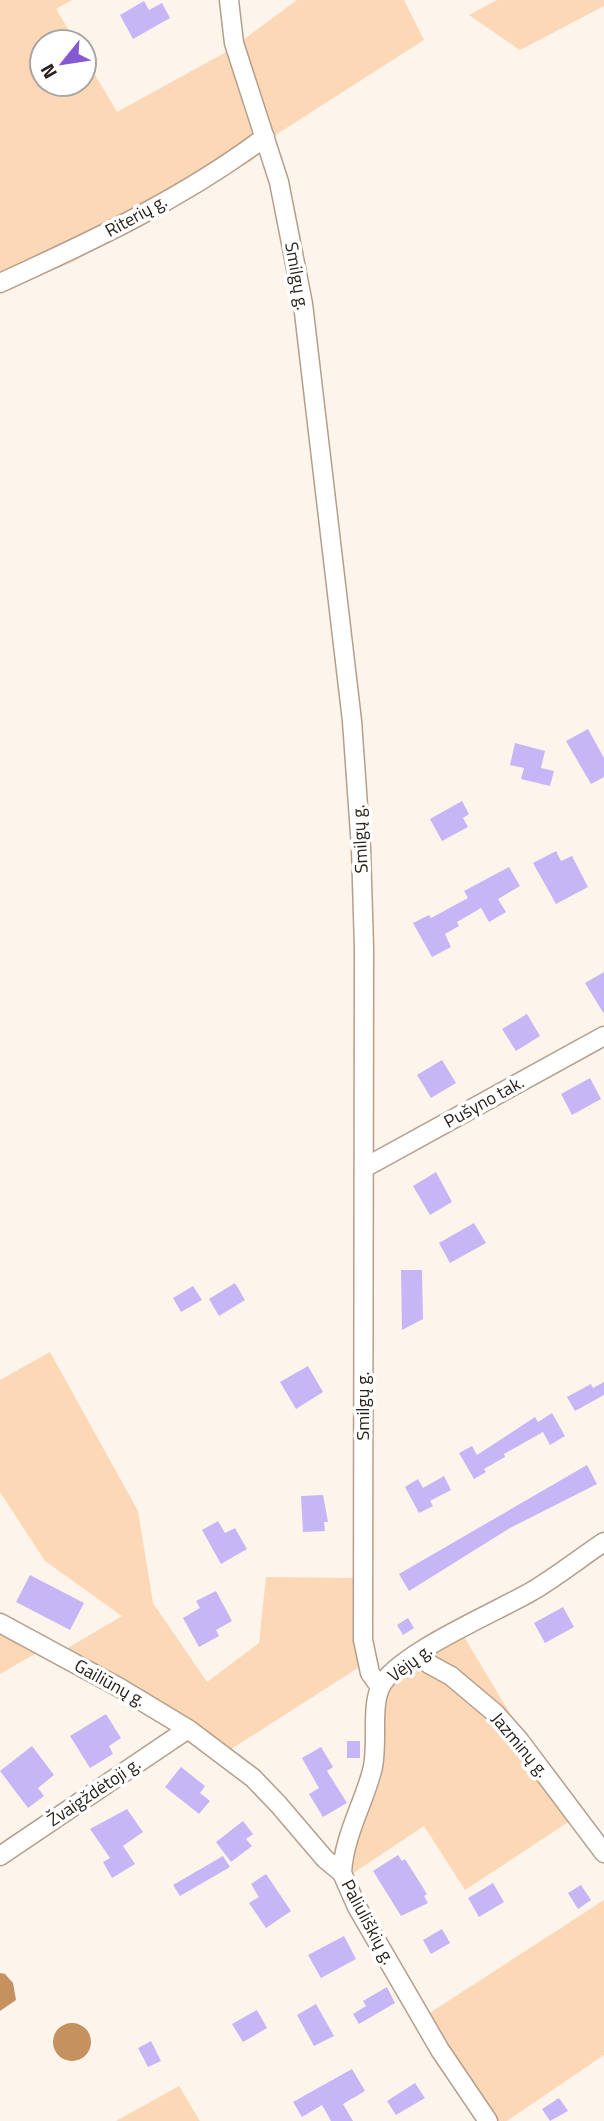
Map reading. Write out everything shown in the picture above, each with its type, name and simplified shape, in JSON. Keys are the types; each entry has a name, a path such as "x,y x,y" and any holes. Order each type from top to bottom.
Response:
{"street":[{"name":"Smilgų g.","path":"229,0 234,43 279,182 303,304 352,720 364,934 363,1640 370,1673 380,1688"},
{"name":"Riterių g.","path":"0,283 131,221 228,163 265,137"},
{"name":"Pušyno tak.","path":"363,1168 604,1036"},
{"name":"Vėjų g.","path":"342,1872 348,1836 373,1770 380,1688 390,1673 421,1652 564,1572 604,1542"},
{"name":"Gailiūnų g.","path":"0,1623 120,1688 188,1729 217,1751"},
{"name":"Jazminų g.","path":"421,1652 429,1664 451,1676 495,1713 519,1740 604,1853"},
{"name":"Žvaigždėtoji g.","path":"0,1856 188,1729"},
{"name":"Paliuliškių g.","path":"217,1751 253,1778 334,1869 342,1872 357,1907 440,2050 488,2121"}],"shaded area":[{"path":"0,0 72,0 56,9 68,28 28,28 28,98 98,98 98,80 117,112 228,51 297,0 404,0 424,40 277,134 253,160 73,262 0,292"},
{"path":"497,0 604,0 604,6 520,50 469,15"},
{"path":"50,1352 138,1511 153,1603 207,1682 259,1643 266,1577 357,1578 361,1666 228,1751 66,1649 122,1616 45,1561 0,1492 0,1380"},
{"path":"0,1629 40,1651 0,1674"},
{"path":"463,1635 573,1819 465,1890 424,1826 349,1876 347,1868 382,1777 387,1689 403,1670"},
{"path":"604,1900 604,2055 507,2121 495,2121 425,2016"},
{"path":"0,1973 5,1974 13,1983 16,2000 0,2011"},
{"path":"72,2023 86,2028 91,2042 86,2056 72,2061 58,2056 53,2042 58,2028"},
{"path":"179,2086 200,2121 116,2121"}],"building":[{"path":"144,1 149,10 162,3 170,18 133,39 120,15"},
{"path":"588,729 604,758 604,777 591,784 566,741"},
{"path":"515,743 545,751 541,768 554,771 550,786 521,779 524,768 510,765"},
{"path":"462,801 469,814 463,818 468,827 442,841 430,819"},
{"path":"556,851 561,861 572,856 588,887 556,904 533,863"},
{"path":"509,867 520,886 498,899 506,912 489,922 481,908 457,922 459,926 445,934 451,947 432,957 413,923 429,915 431,918 468,898 464,891"},
{"path":"604,972 604,1014 585,983"},
{"path":"527,1014 540,1036 516,1051 502,1029"},
{"path":"442,1060 456,1083 431,1098 417,1075"},
{"path":"590,1078 601,1099 572,1115 561,1094"},
{"path":"436,1172 452,1202 430,1215 413,1186"},
{"path":"474,1223 486,1243 450,1263 439,1243"},
{"path":"401,1270 422,1270 423,1319 402,1330"},
{"path":"235,1283 245,1300 219,1316 209,1299"},
{"path":"193,1286 202,1300 181,1312 173,1298"},
{"path":"308,1366 323,1392 296,1409 280,1382"},
{"path":"604,1382 604,1395 575,1411 567,1397 591,1384 593,1388"},
{"path":"552,1413 565,1436 550,1445 543,1432 504,1454 505,1457 484,1469 486,1472 474,1479 459,1453 472,1446 477,1455 535,1417 538,1422"},
{"path":"587,1465 597,1484 510,1528 409,1591 399,1574"},
{"path":"444,1476 451,1490 430,1501 433,1506 419,1513 405,1487 418,1479 423,1488"},
{"path":"323,1495 328,1522 324,1522 325,1531 303,1532 301,1496"},
{"path":"218,1521 225,1533 235,1528 247,1549 221,1564 202,1530"},
{"path":"30,1575 84,1603 70,1630 16,1602"},
{"path":"216,1591 232,1621 216,1630 219,1636 199,1647 183,1618 200,1608 196,1601"},
{"path":"563,1607 574,1627 545,1643 534,1623"},
{"path":"408,1618 414,1628 403,1635 397,1625"},
{"path":"106,1714 121,1738 109,1746 113,1754 90,1768 70,1736"},
{"path":"347,1741 360,1741 360,1758 347,1758"},
{"path":"32,1746 54,1775 38,1788 44,1796 28,1808 0,1771"},
{"path":"321,1747 333,1767 327,1771 347,1803 323,1817 309,1794 319,1788 302,1758"},
{"path":"181,1767 205,1786 200,1793 210,1801 199,1814 165,1787"},
{"path":"127,1809 143,1832 123,1846 135,1864 112,1878 103,1862 110,1858 90,1829"},
{"path":"243,1821 253,1834 246,1839 252,1846 231,1862 216,1842"},
{"path":"398,1855 402,1861 405,1859 427,1894 424,1896 428,1903 401,1916 373,1871"},
{"path":"223,1856 230,1867 180,1896 173,1885"},
{"path":"266,1874 291,1911 266,1928 249,1903 259,1897 251,1884"},
{"path":"493,1883 504,1902 479,1917 468,1898"},
{"path":"581,1885 591,1900 578,1909 568,1893"},
{"path":"442,1929 450,1943 431,1954 423,1940"},
{"path":"344,1936 356,1959 321,1978 308,1955"},
{"path":"387,1987 395,2003 359,2024 353,2014 366,2006 363,2001"},
{"path":"316,2004 334,2036 314,2046 297,2015"},
{"path":"257,2010 267,2028 243,2042 232,2024"},
{"path":"151,2041 161,2061 148,2067 138,2048"},
{"path":"352,2069 365,2091 343,2104 353,2121 331,2121 322,2105 302,2117 293,2102"},
{"path":"415,2083 425,2098 396,2115 387,2101"},
{"path":"559,2098 568,2111 550,2121 542,2109"}]}
